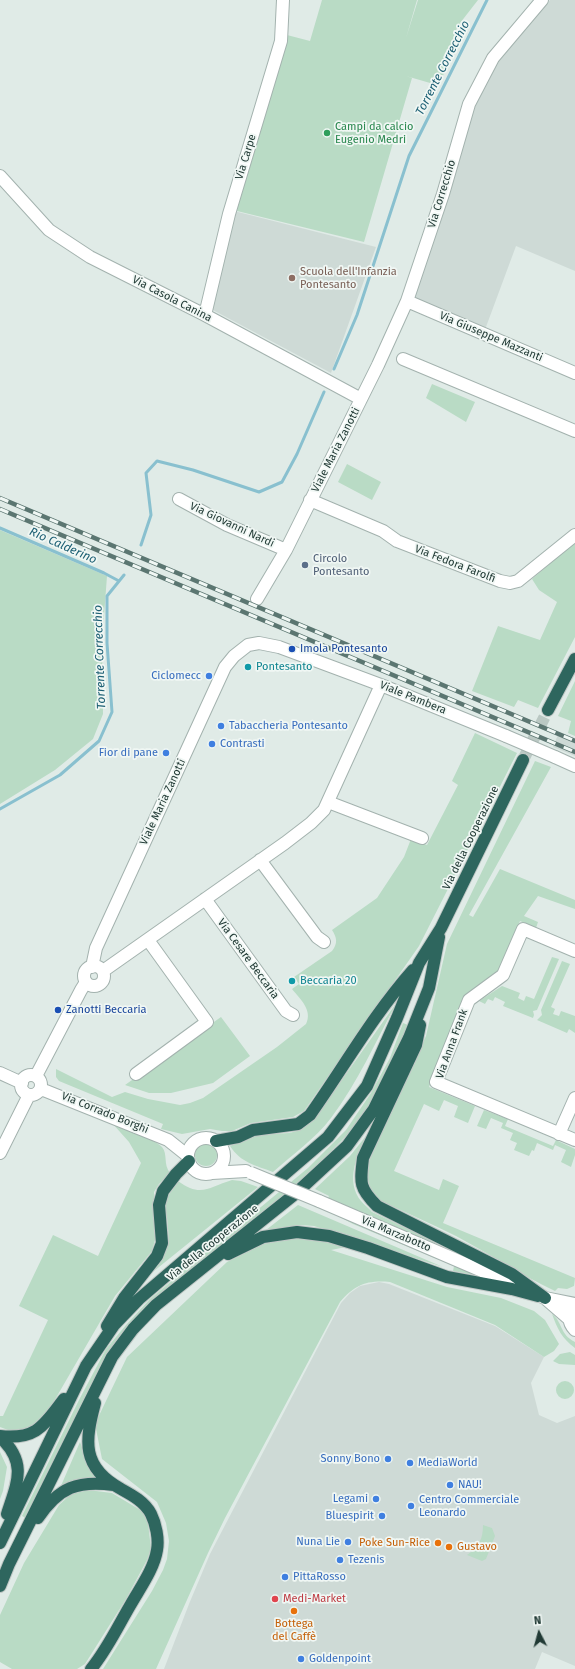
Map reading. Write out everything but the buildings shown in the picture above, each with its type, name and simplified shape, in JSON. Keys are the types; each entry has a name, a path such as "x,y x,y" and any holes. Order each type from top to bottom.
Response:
{"highway":[{"path":"548,710 575,659"},
{"name":"Via della Cooperazione","path":"0,1543 87,1364 114,1325 139,1299 328,1137 367,1086 398,1018 419,963 441,928 523,760"},
{"name":"Via della Cooperazione","path":"0,1586 8,1564 112,1356 133,1328 156,1305 295,1194 347,1146 374,1109 409,1038 429,988 441,928"},
{"path":"216,1141 238,1137 254,1130 298,1124 310,1115 374,1020 419,963"},
{"path":"429,988 416,1045 363,1158 360,1177 365,1194 377,1206 512,1274 545,1298"},
{"path":"0,1437 28,1435 38,1430 44,1425 66,1398 124,1298 157,1256 162,1243 159,1205 163,1191 189,1159"},
{"path":"204,1267 263,1237 297,1232 329,1236 368,1248 447,1277 512,1289 545,1298"},
{"path":"91,1669 108,1644 146,1578 157,1551 156,1532 151,1513 135,1497 114,1485 98,1469 90,1456 87,1444 88,1427 95,1402 112,1356"},
{"path":"0,1437 9,1445 14,1453 19,1470 18,1480 0,1535"},
{"path":"8,1564 44,1509 55,1497 68,1488 84,1483 114,1485"}],"street":[{"name":"Via Carpe","path":"205,315 229,214 281,41 283,0"},
{"name":"Via Correcchio","path":"361,399 407,301 443,194 469,104 493,58 542,0"},
{"name":"Via Casola Canina","path":"0,176 49,230 90,257 205,315 361,399"},
{"name":"Via Giuseppe Mazzanti","path":"407,301 575,373"},
{"path":"403,359 575,431"},
{"name":"Viale Maria Zanotti","path":"256,599 286,550 361,399"},
{"name":"Via Giovanni Nardi","path":"179,499 227,525 286,550"},
{"name":"Viale Maria Zanotti","path":"310,500 383,531 392,537"},
{"name":"Via Fedora Farolfi","path":"392,537 396,541 500,581 510,583 518,581 528,574 575,535"},
{"name":"Viale Pambera","path":"248,646 260,643 279,647 304,656 381,685 575,766"},
{"name":"Viale Maria Zanotti","path":"86,982 92,986 101,984 104,977 98,969 96,948 226,666 234,656 248,646"},
{"path":"98,969 148,940 311,823 324,810 381,685"},
{"path":"328,802 422,838"},
{"path":"260,860 316,937 324,942"},
{"name":"Via Cesare Beccaria","path":"205,899 286,1012 293,1015"},
{"name":"Via Anna Frank","path":"575,951 523,929 503,975 469,1000 436,1082 575,1140"},
{"path":"136,1074 207,1022 148,940"},
{"name":"Viale Maria Zanotti","path":"36,1076 86,982 86,971 98,969"},
{"path":"0,1073 22,1082"},
{"path":"36,1076 41,1082 40,1089 35,1094 29,1095 22,1088 22,1082 26,1077 36,1076"},
{"name":"Via Corrado Borghi","path":"40,1089 168,1140 189,1141 202,1139"},
{"path":"0,1154 29,1095"},
{"path":"559,1134 575,1098"},
{"path":"202,1139 212,1139 216,1141 223,1149 224,1154 222,1166 212,1173 201,1173 192,1167 189,1159 192,1145 202,1139"},
{"name":"Via Corrado Borghi","path":"168,1140 189,1159"},
{"name":"Via Marzabotto","path":"224,1154 249,1172 545,1298 575,1304"},
{"name":"Via Marzabotto","path":"212,1173 249,1172"},
{"name":"Via Marzabotto","path":"545,1298 569,1319 575,1330"},
{"name":"Via Marzabotto","path":"569,1319 571,1308 575,1304"}],"shaded area":[{"path":"550,0 575,0 575,271 516,246 483,335 405,298 469,96"},
{"name":"Scuola dell'Infanzia Pontesanto","path":"234,211 376,247 331,373 211,309"},
{"path":"559,732 575,739 575,756 553,747"},
{"path":"379,1282 389,1284 495,1326 544,1357 531,1383 539,1415 557,1423 575,1416 575,1666 542,1652 535,1669 164,1669 210,1554 341,1303 350,1293 360,1286"}],"green space":[{"name":"Campi da calcio Eugenio Medri","path":"322,0 417,0 406,38 418,0 478,0 457,27 445,72 437,85 406,76 412,78 364,242 237,211 242,189 287,35 310,41"},
{"path":"432,384 475,402 466,422 426,398"},
{"path":"347,464 381,482 372,500 338,482"},
{"path":"0,530 107,576 102,643 103,714 93,739 55,770 0,804"},
{"path":"575,542 575,637 538,708 518,700 514,707 472,691 498,626 540,640 557,602 539,590 532,579"},
{"path":"575,681 575,736 568,733 571,721 558,716"},
{"path":"475,733 517,753 419,946 304,1111 293,1117 251,1123 232,1131 210,1129 182,1134 161,1129 163,1124 59,1081 56,1077 56,1069 112,1097 125,1092 148,1099 180,1105 190,1103 203,1098 277,1047 306,1024 308,1019 307,1009 292,989 299,984 294,977 332,951 336,940 332,930 377,898 404,857 411,839 427,845 458,785 452,781"},
{"path":"535,761 551,767 469,915 473,917 500,869 575,900 575,909 538,896 524,916 538,922 536,928 520,921 499,970 465,996 429,1087 475,1106 468,1123 454,1117 458,1106 444,1100 439,1111 424,1104 394,1171 439,1190 443,1179 459,1186 443,1223 575,1278 574,1286 567,1289 558,1288 555,1291 456,1236 376,1199 371,1191 367,1177 369,1161 426,1036 447,944"},
{"path":"552,957 559,959 537,1010 533,1011 533,1018 503,1006 505,1002 495,997 493,1001 488,999 485,1004 479,1001 502,986 520,993 518,998 524,1001 526,996 534,999"},
{"path":"562,961 570,964 551,1007 555,1009 553,1014 559,1016 561,1011 575,1016 575,1033 569,1029 567,1033 537,1020 542,1015 541,1010"},
{"path":"397,1002 350,1090 325,1126 311,1140 273,1172 249,1163 234,1152 230,1146 257,1135 289,1133 301,1130 315,1118"},
{"path":"221,1017 250,1056 213,1083 171,1093 149,1093 125,1085"},
{"path":"403,1023 408,1025 394,1060 375,1096 349,1133 311,1172 129,1328 26,1518 22,1516 79,1400 106,1349 150,1299 308,1168 346,1130 371,1093 390,1058"},
{"path":"484,1110 508,1119 505,1126 553,1146 556,1140 575,1149 575,1155 571,1167 561,1162 566,1150 555,1145 553,1150 537,1143 534,1151 532,1150 529,1156 514,1150 517,1143 510,1140 513,1133 501,1128 503,1123 491,1118 486,1129 477,1126"},
{"path":"112,1123 153,1141 162,1147 165,1153 168,1170 170,1173 159,1184 154,1192 155,1240 152,1251 115,1296 53,1403 41,1420 29,1428 19,1431 8,1430 0,1427 0,1416 3,1416 48,1320 19,1306 53,1235 98,1256 141,1163 129,1142"},
{"path":"366,1136 356,1160 353,1177 356,1193 362,1202 372,1212 467,1257 328,1198 329,1196 315,1189 350,1156"},
{"path":"206,1144 214,1147 217,1155 214,1163 206,1166 198,1163 195,1155 198,1147"},
{"path":"232,1180 241,1181 258,1187 154,1271 163,1258 167,1246 168,1234 165,1207 166,1200 178,1181 193,1189 205,1190"},
{"path":"298,1205 443,1267 314,1226 301,1225 266,1230"},
{"path":"321,1207 486,1277 453,1271 454,1266 353,1224"},
{"path":"297,1238 326,1241 346,1247 331,1250 447,1287 501,1298 534,1311 545,1320 559,1344 554,1351 544,1357 495,1325 390,1282 368,1283 351,1291 340,1302 225,1518 156,1669 103,1669 152,1591 163,1570 167,1559 169,1541 166,1523 157,1502 102,1459 95,1424 127,1357 227,1262 263,1244"},
{"path":"552,1314 566,1335 575,1342 575,1348 560,1333"},
{"path":"570,1352 575,1355 575,1365 559,1364 553,1361 560,1354"},
{"path":"561,1381 569,1381 574,1386 572,1397 569,1399 561,1399 556,1394 556,1386"},
{"path":"80,1442 88,1463 99,1479 60,1488"},
{"path":"0,1452 7,1467 3,1491 0,1499"},
{"path":"88,1490 112,1493 142,1511 148,1523 151,1549 147,1560 126,1599 85,1664 77,1669 12,1669 0,1662 0,1615 24,1563 59,1505 71,1494"},
{"path":"483,1525 492,1528 495,1536 486,1559 482,1561 467,1555 475,1549 480,1542"}],"waterway":[{"name":"Torrente Correcchio","path":"334,369 357,315 409,156 487,0"},
{"name":"Torrente Correcchio","path":"141,545 151,515 146,473 157,461 193,470 259,492 282,482 297,454 324,392"},
{"name":"Rio Calderino","path":"0,528 104,573 119,581"},
{"name":"Torrente Correcchio","path":"0,809 60,775 99,741 112,712 107,643 107,596 124,575"}],"tunnel":[{"path":"523,760 548,710"}],"railway":[{"path":"0,498 575,741"},
{"path":"0,509 575,752"}],"place":[{"name":"Campi da calcio Eugenio Medri","path":"327,133"},
{"name":"Scuola dell'Infanzia Pontesanto","path":"292,278"},
{"name":"Circolo Pontesanto","path":"305,565"},
{"name":"Imola Pontesanto","path":"292,649"},
{"name":"Pontesanto","path":"248,667"},
{"name":"Ciclomecc","path":"209,676"},
{"name":"Tabaccheria Pontesanto","path":"221,726"},
{"name":"Contrasti","path":"212,744"},
{"name":"Fior di pane","path":"166,753"},
{"name":"Beccaria 20","path":"292,981"},
{"name":"Zanotti Beccaria","path":"58,1010"},
{"name":"Sonny Bono","path":"388,1459"},
{"name":"MediaWorld","path":"410,1463"},
{"name":"NAU!","path":"450,1485"},
{"name":"Legami","path":"376,1499"},
{"name":"Centro Commerciale Leonardo","path":"411,1506"},
{"name":"Bluespirit","path":"382,1516"},
{"name":"Nuna Lie","path":"348,1542"},
{"name":"Poke Sun-Rice","path":"438,1543"},
{"name":"Gustavo","path":"449,1547"},
{"name":"Tezenis","path":"340,1560"},
{"name":"PittaRosso","path":"285,1577"},
{"name":"Medi-Market","path":"275,1599"},
{"name":"Bottega del Caffè","path":"294,1611"},
{"name":"Goldenpoint","path":"301,1659"}]}
